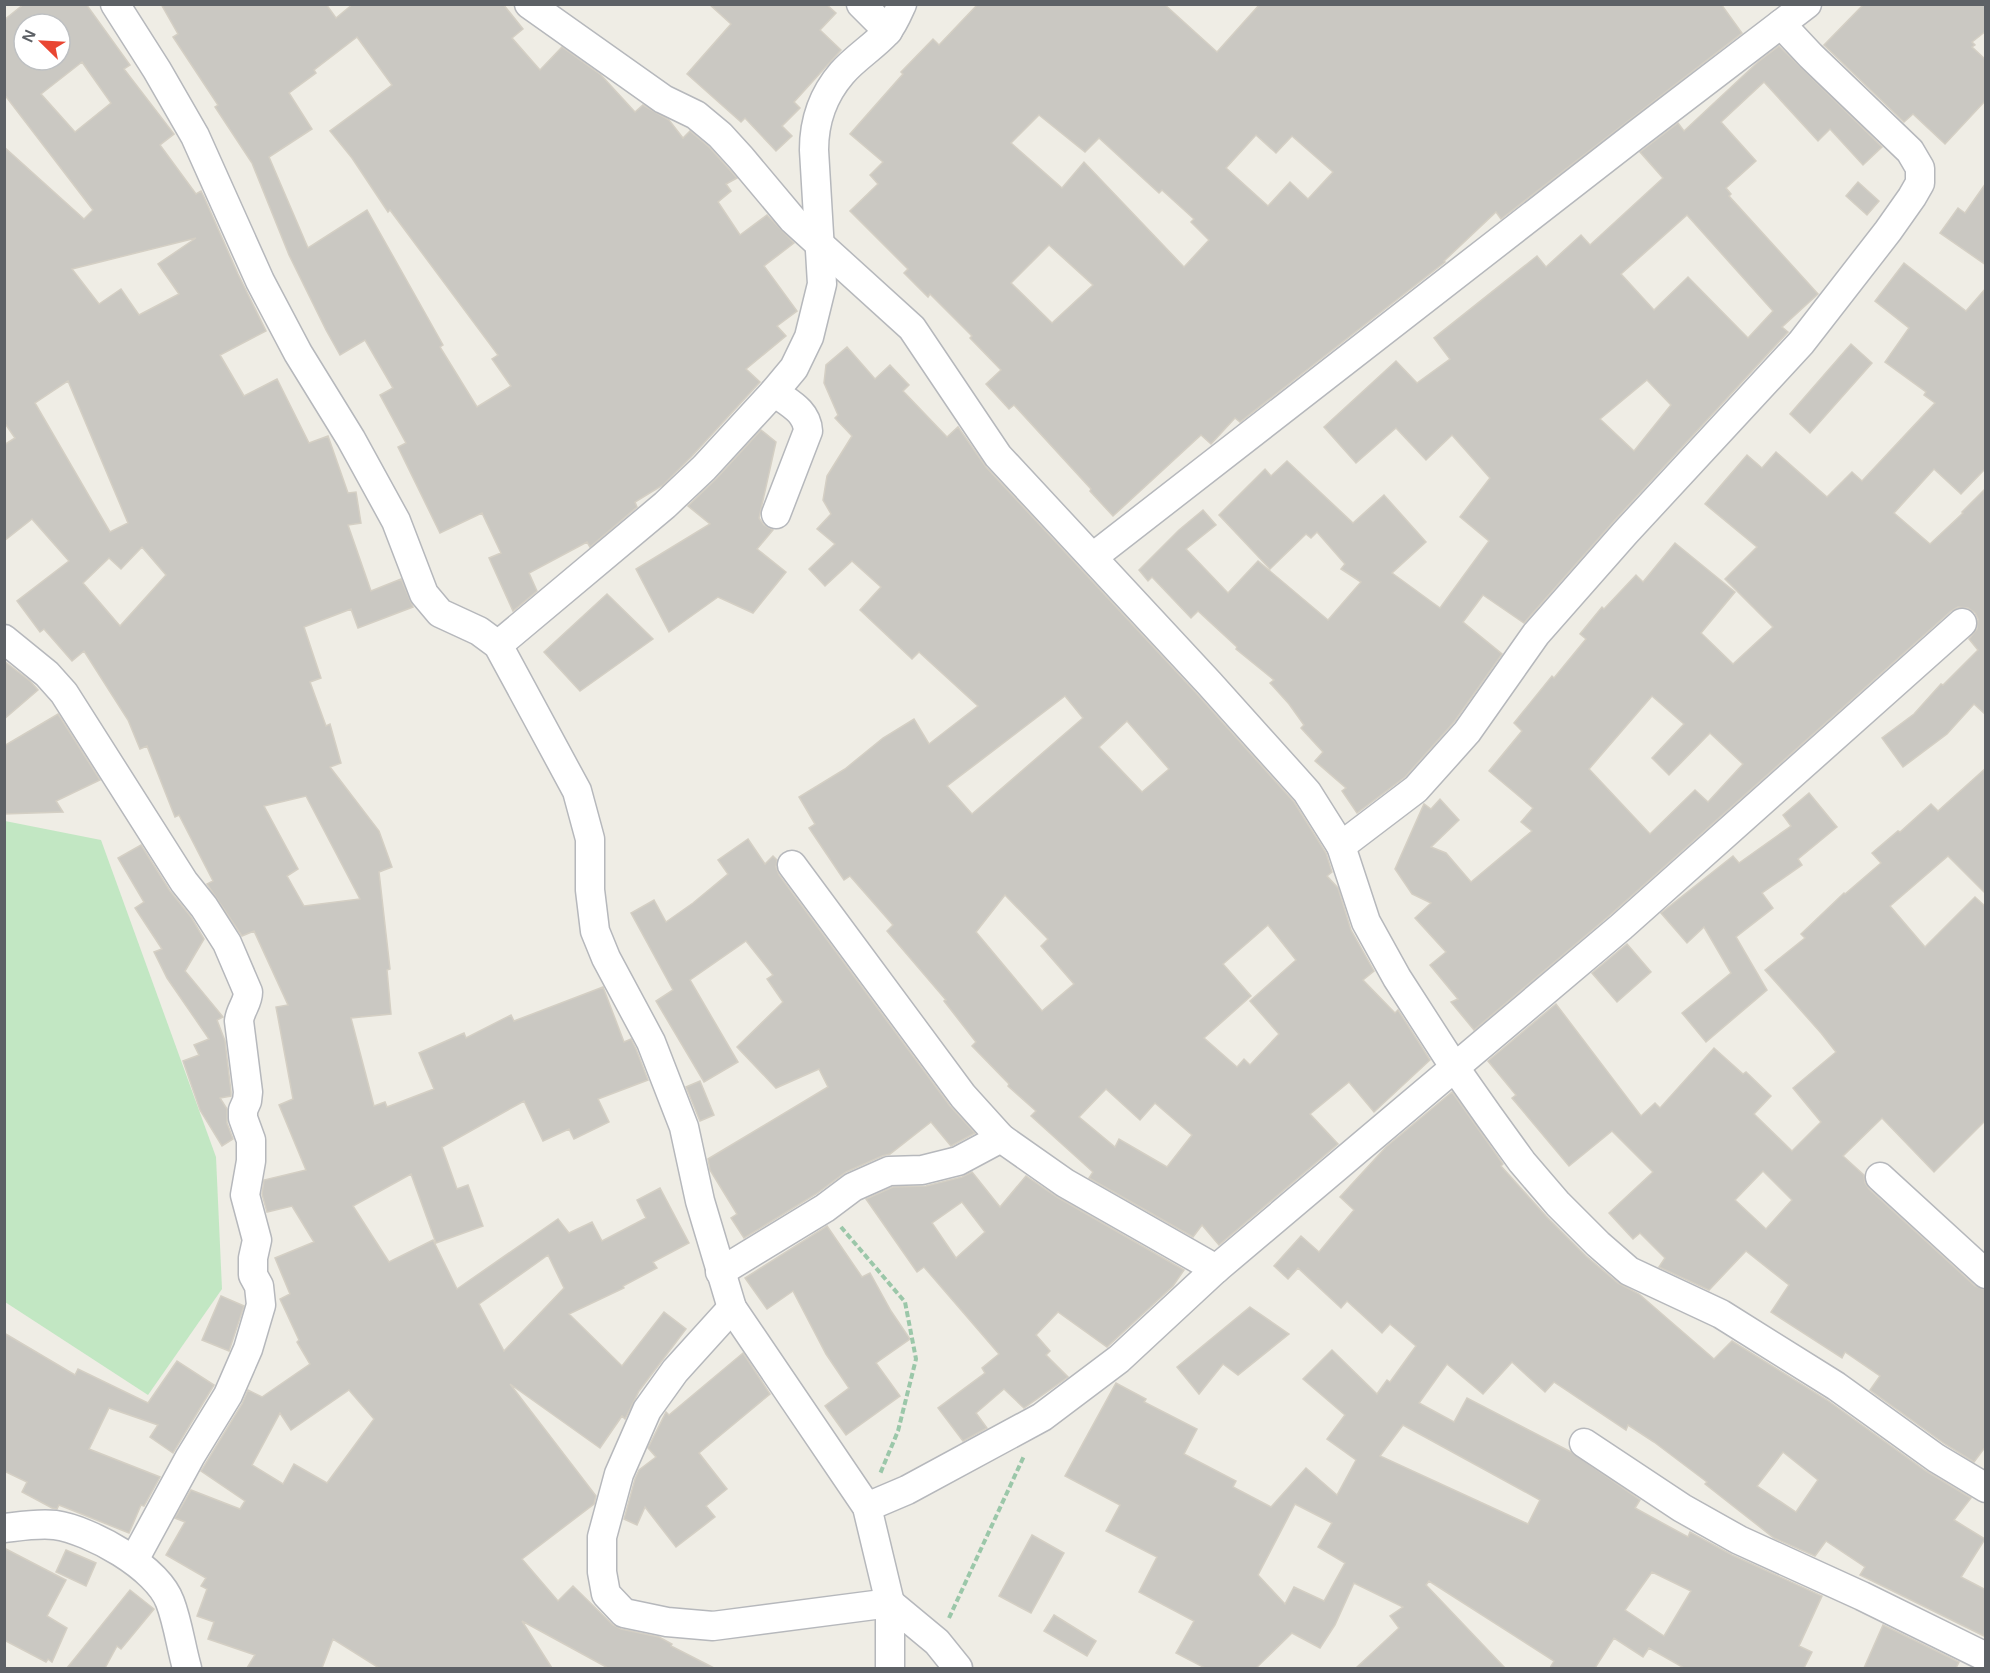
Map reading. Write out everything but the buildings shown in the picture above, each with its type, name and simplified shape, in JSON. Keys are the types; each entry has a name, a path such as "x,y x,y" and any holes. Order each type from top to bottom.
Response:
{"street":[{"path":"115,4 195,136 271,302 298,353 351,439 396,521 424,594 440,613 479,631 498,645 577,791 590,839 590,890 595,931 606,958 651,1042 684,1127 700,1201 732,1308 867,1507 890,1603 890,1668"},
{"path":"529,4 663,99 696,115 720,135 793,220 912,328 998,456 1094,557 1307,792 1341,846 1366,922 1397,978 1455,1068 1522,1162 1558,1204 1629,1271 1721,1314 1836,1386 1936,1458 1986,1488"},
{"path":"861,4 888,31"},
{"path":"498,645 665,505 704,468 794,368 809,337 822,284 814,150 814,129 819,111 842,73 888,31 902,4"},
{"path":"1094,557 1807,4"},
{"path":"1341,846 1416,789 1467,732 1536,634 1625,533 1801,343 1888,231 1920,183 1920,168 1910,151 1781,24"},
{"path":"774,392 803,413 808,431 776,514"},
{"path":"867,1507 907,1490 1042,1417 1119,1359 1216,1269 1621,927 1962,623"},
{"path":"4,639 47,674 64,693 184,882 204,907 227,943 248,992 248,1000 240,1013 239,1021 248,1092 243,1118 251,1140 251,1161 245,1195 257,1240 253,1258 253,1275 259,1287 261,1305 248,1349 228,1395 190,1457 134,1560"},
{"path":"792,865 963,1096 1001,1138 1065,1183 1216,1269"},
{"path":"720,1272 825,1208 853,1187 889,1171 922,1170 958,1161 1001,1138"},
{"path":"1880,1177 1986,1274"},
{"path":"732,1308 675,1371 647,1410 619,1474 602,1537 602,1572 606,1594 624,1613 667,1622 713,1626 890,1603 937,1642 958,1668"},
{"path":"1584,1443 1682,1508 1739,1540 1862,1596 1986,1657"},
{"path":"4,1528 51,1525 67,1527 134,1560 154,1578 170,1602 187,1668"}],"path":[{"path":"825,1208 905,1302 916,1359 898,1431 867,1507"},
{"path":"937,1642 1042,1417"}],"green space":[{"path":"5,821 101,840 216,1157 222,1289 148,1395 5,1302"}]}
